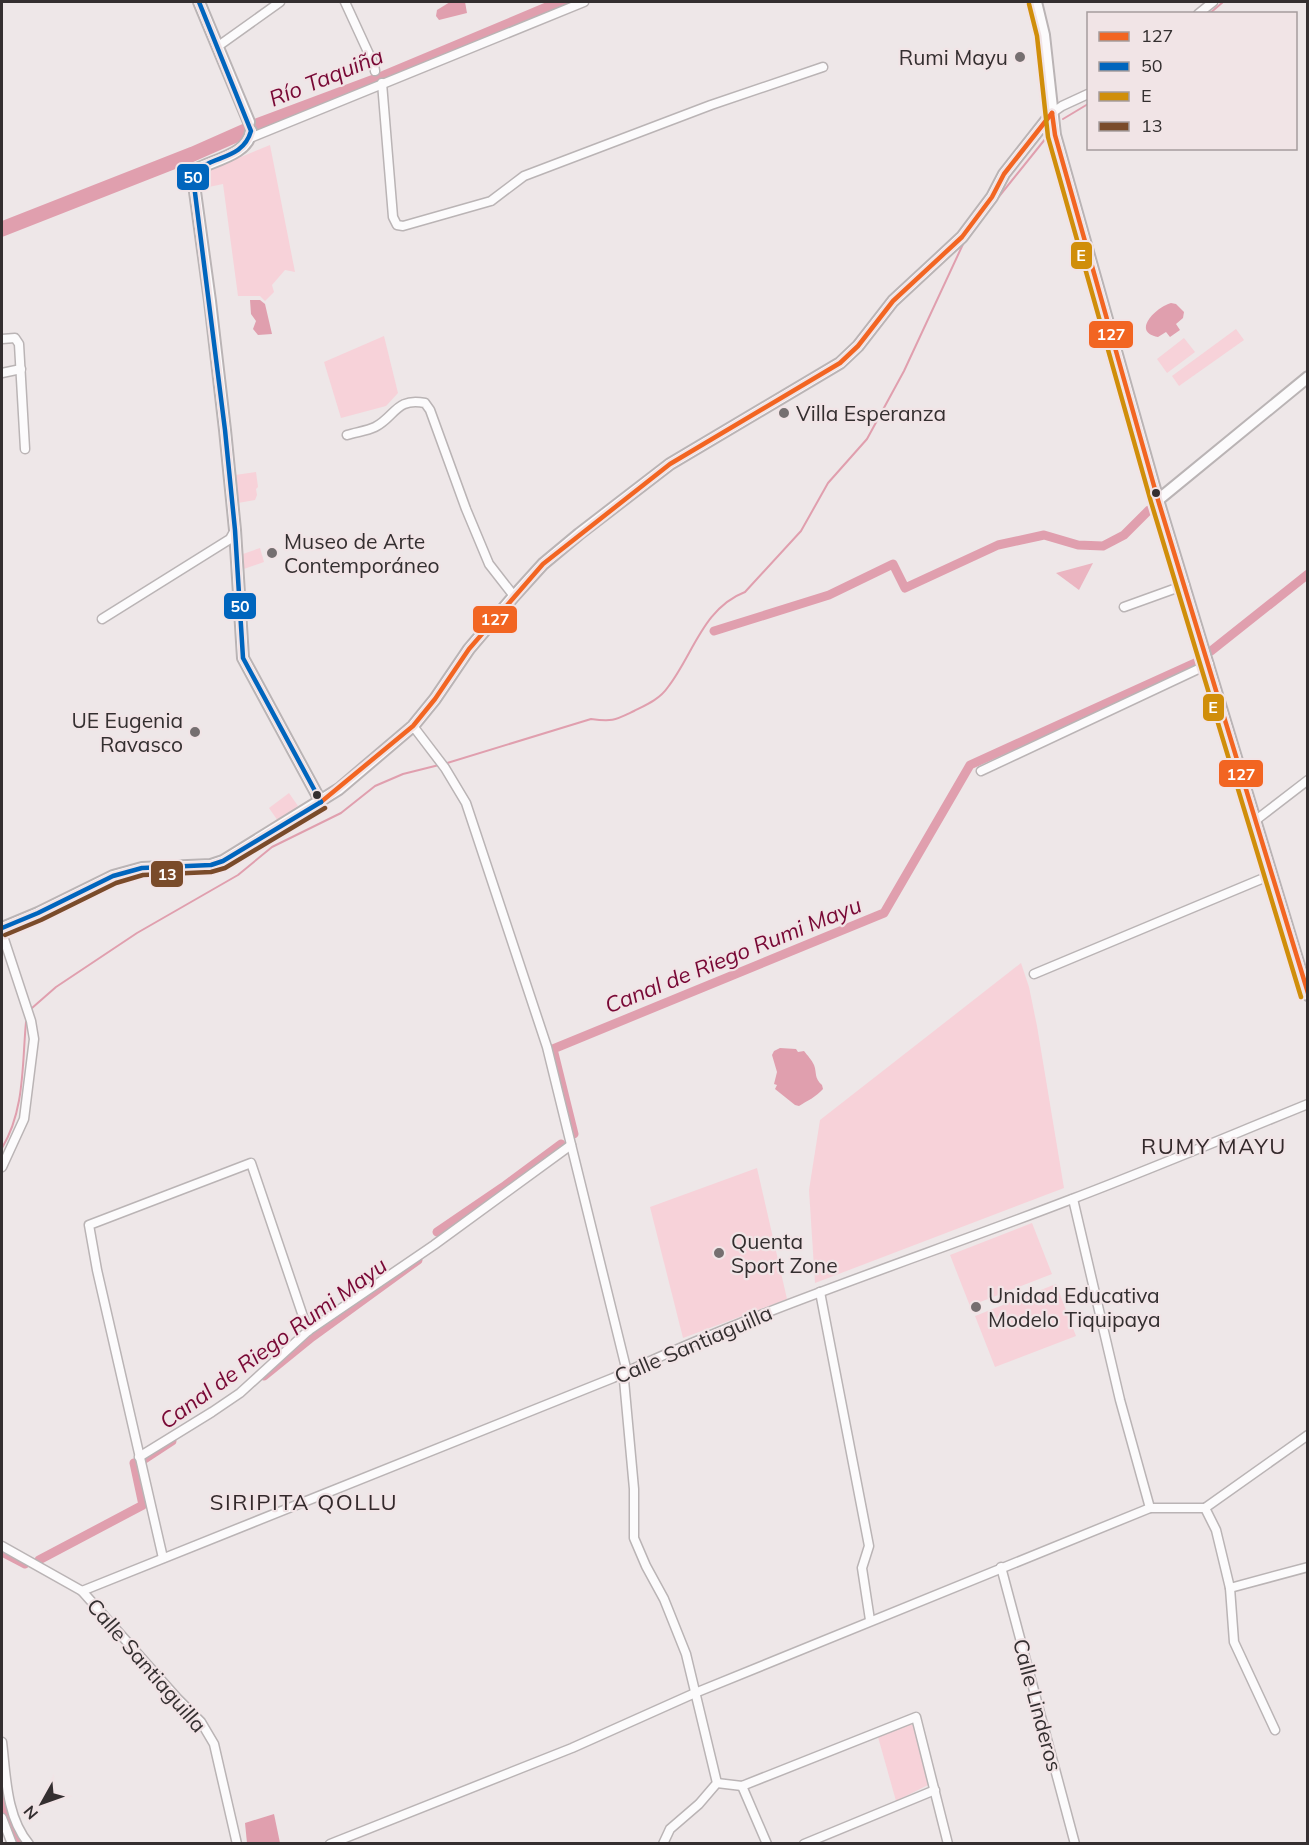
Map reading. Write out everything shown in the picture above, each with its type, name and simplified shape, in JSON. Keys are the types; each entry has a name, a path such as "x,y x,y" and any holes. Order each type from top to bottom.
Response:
{"main road":[{"path":"199,2 250,129 241,148 194,172 235,530 243,658 321,802"},
{"path":"1036,2 1044,35 1055,135 1158,500 1308,995"},
{"path":"2,928 113,876 142,867 211,865 223,861 339,789 413,726 435,699 469,649 543,564 670,464 840,363 858,346 893,301 962,237 992,197 1004,174 1052,117"},
{"path":"1158,500 1308,377"}],"street":[{"path":"217,47 280,2"},
{"path":"345,2 375,71"},
{"path":"250,129 360,94 382,83 584,2"},
{"path":"1200,12 1213,2"},
{"path":"382,83 393,217 397,225 403,226 491,201 524,176 711,105 823,67"},
{"path":"1052,117 1069,102 1087,95"},
{"path":"2,339 15,338 19,344 25,449"},
{"path":"2,373 21,369"},
{"path":"347,435 376,426 397,407 417,402 425,403 430,410 466,509 489,564 514,596"},
{"path":"102,619 230,539 235,530"},
{"path":"1124,608 1185,585"},
{"path":"981,771 1209,664"},
{"path":"413,726 444,766 466,803 547,1047 627,1372 624,1380 634,1489 634,1538 664,1599 686,1654 717,1783"},
{"path":"1256,820 1308,780"},
{"path":"1034,974 1271,875"},
{"path":"2,933 31,1019 34,1039 24,1119 2,1167"},
{"name":"Calle Santiaguilla","path":"82,1592 627,1372 633,1367 728,1327 1073,1199 1308,1104"},
{"path":"139,1457 240,1393 308,1331 434,1245 571,1145"},
{"path":"163,1558 89,1226 251,1163 308,1331"},
{"path":"1073,1199 1120,1400 1150,1508"},
{"path":"820,1292 869,1546 862,1568 870,1620"},
{"path":"330,1844 572,1748 695,1693 870,1620 1150,1508 1205,1508 1308,1435"},
{"path":"1205,1508 1216,1530 1230,1588 1234,1642 1275,1730"},
{"name":"Calle Santiaguilla","path":"2,1546 82,1592 201,1722 214,1744 237,1844"},
{"name":"Calle Linderos","path":"1001,1567 1075,1844"},
{"path":"1230,1588 1308,1567"},
{"path":"717,1783 742,1786 916,1717 948,1844"},
{"path":"2,1742 6,1805 29,1844"},
{"path":"663,1844 670,1829 699,1804 717,1783"},
{"path":"742,1786 767,1844"},
{"path":"804,1844 935,1790"},
{"path":"2,1818 12,1844"}],"shaded area":[{"path":"450,2 465,2 467,13 439,20 436,16 437,10"},
{"path":"270,145 295,272 285,270 272,285 274,292 265,301 260,296 238,296 223,184 204,188 202,178 207,171"},
{"path":"250,300 260,300 265,304 272,334 258,335 253,329 256,321 251,314"},
{"path":"1171,303 1176,304 1184,312 1183,318 1176,324 1180,330 1170,337 1166,332 1158,337 1150,334 1146,325 1153,314"},
{"path":"1236,329 1244,340 1179,386 1172,376"},
{"path":"384,336 398,393 386,406 341,418 324,362"},
{"path":"1184,338 1195,352 1167,373 1157,359"},
{"path":"256,472 258,487 255,500 238,503 235,475"},
{"path":"260,548 264,562 241,570 240,555"},
{"path":"1093,563 1079,590 1056,573"},
{"path":"289,793 298,806 278,821 269,808"},
{"path":"1021,963 1029,987 1037,1026 1064,1188 815,1283 809,1190 820,1120"},
{"path":"780,1048 804,1051 813,1063 817,1078 822,1085 823,1089 820,1092 799,1106 775,1089 777,1072 772,1055"},
{"name":"Quenta Sport Zone","path":"757,1168 787,1299 683,1338 650,1207"},
{"path":"1032,1223 1052,1274 970,1306 950,1255"},
{"path":"1056,1284 1076,1336 995,1367 975,1316"},
{"path":"910,1724 914,1726 928,1785 896,1801 878,1737"},
{"path":"274,1814 280,1843 247,1843 245,1823"}],"waterway":[{"name":"Río Taquiña","path":"2,229 193,154 254,127 385,78 566,2"},
{"path":"1211,12 1223,2"},
{"path":"1063,119 1087,105"},
{"path":"997,199 1046,138"},
{"path":"444,764 591,719 618,718 648,704 665,691 709,621 731,599 745,592 801,531 828,483 867,439 904,371 964,242"},
{"path":"714,631 829,595 893,564 905,588 998,545 1044,535 1078,545 1103,546 1124,535 1149,510"},
{"name":"Canal de Riego Rumi Mayu","path":"1211,651 1308,574"},
{"name":"Canal de Riego Rumi Mayu","path":"574,1134 553,1049 884,913 970,765 1197,662"},
{"path":"32,1008 56,987 137,933 238,875 272,847 341,813 375,786 403,774 439,765"},
{"path":"2,1148 19,1103 26,1022"},
{"name":"Canal de Riego Rumi Mayu","path":"437,1232 561,1144"},
{"name":"Canal de Riego Rumi Mayu","path":"264,1376 312,1337 418,1260"},
{"name":"Canal de Riego Rumi Mayu","path":"143,1460 172,1441"},
{"name":"Canal de Riego Rumi Mayu","path":"39,1560 143,1505 134,1463"},
{"name":"Canal de Riego Rumi Mayu","path":"2,1552 25,1564"},
{"path":"2,1792 8,1819 20,1844"}],"transit line":[{"name":"50","path":"199,2 251,131 240,148 206,165 193,177 225,430 235,530 243,658 321,802"},
{"name":"E","path":"1029,4 1037,36 1048,137 1151,502 1301,997"},
{"name":"127","path":"1052,113 1055,135 1158,500 1308,993"},
{"name":"127","path":"321,802 413,726 435,699 469,649 543,564 670,464 840,363 858,346 893,301 962,237 992,197 1004,174 1052,113"},
{"name":"50","path":"2,928 113,876 142,868 211,865 223,861 321,802"},
{"name":"13","path":"5,935 116,883 143,875 211,872 225,868 325,808"}],"place":[{"name":"Rumi Mayu","path":"1020,57"},
{"name":"Villa Esperanza","path":"784,413"},
{"name":"Museo de Arte Contemporáneo","path":"272,553"},
{"name":"UE Eugenia Ravasco","path":"195,732"},
{"name":"Quenta Sport Zone","path":"719,1253"},
{"name":"Unidad Educativa Modelo Tiquipaya","path":"976,1307"}],"district":[{"name":"RUMY MAYU","path":"1214,1146"},
{"name":"SIRIPITA QOLLU","path":"304,1502"}]}
